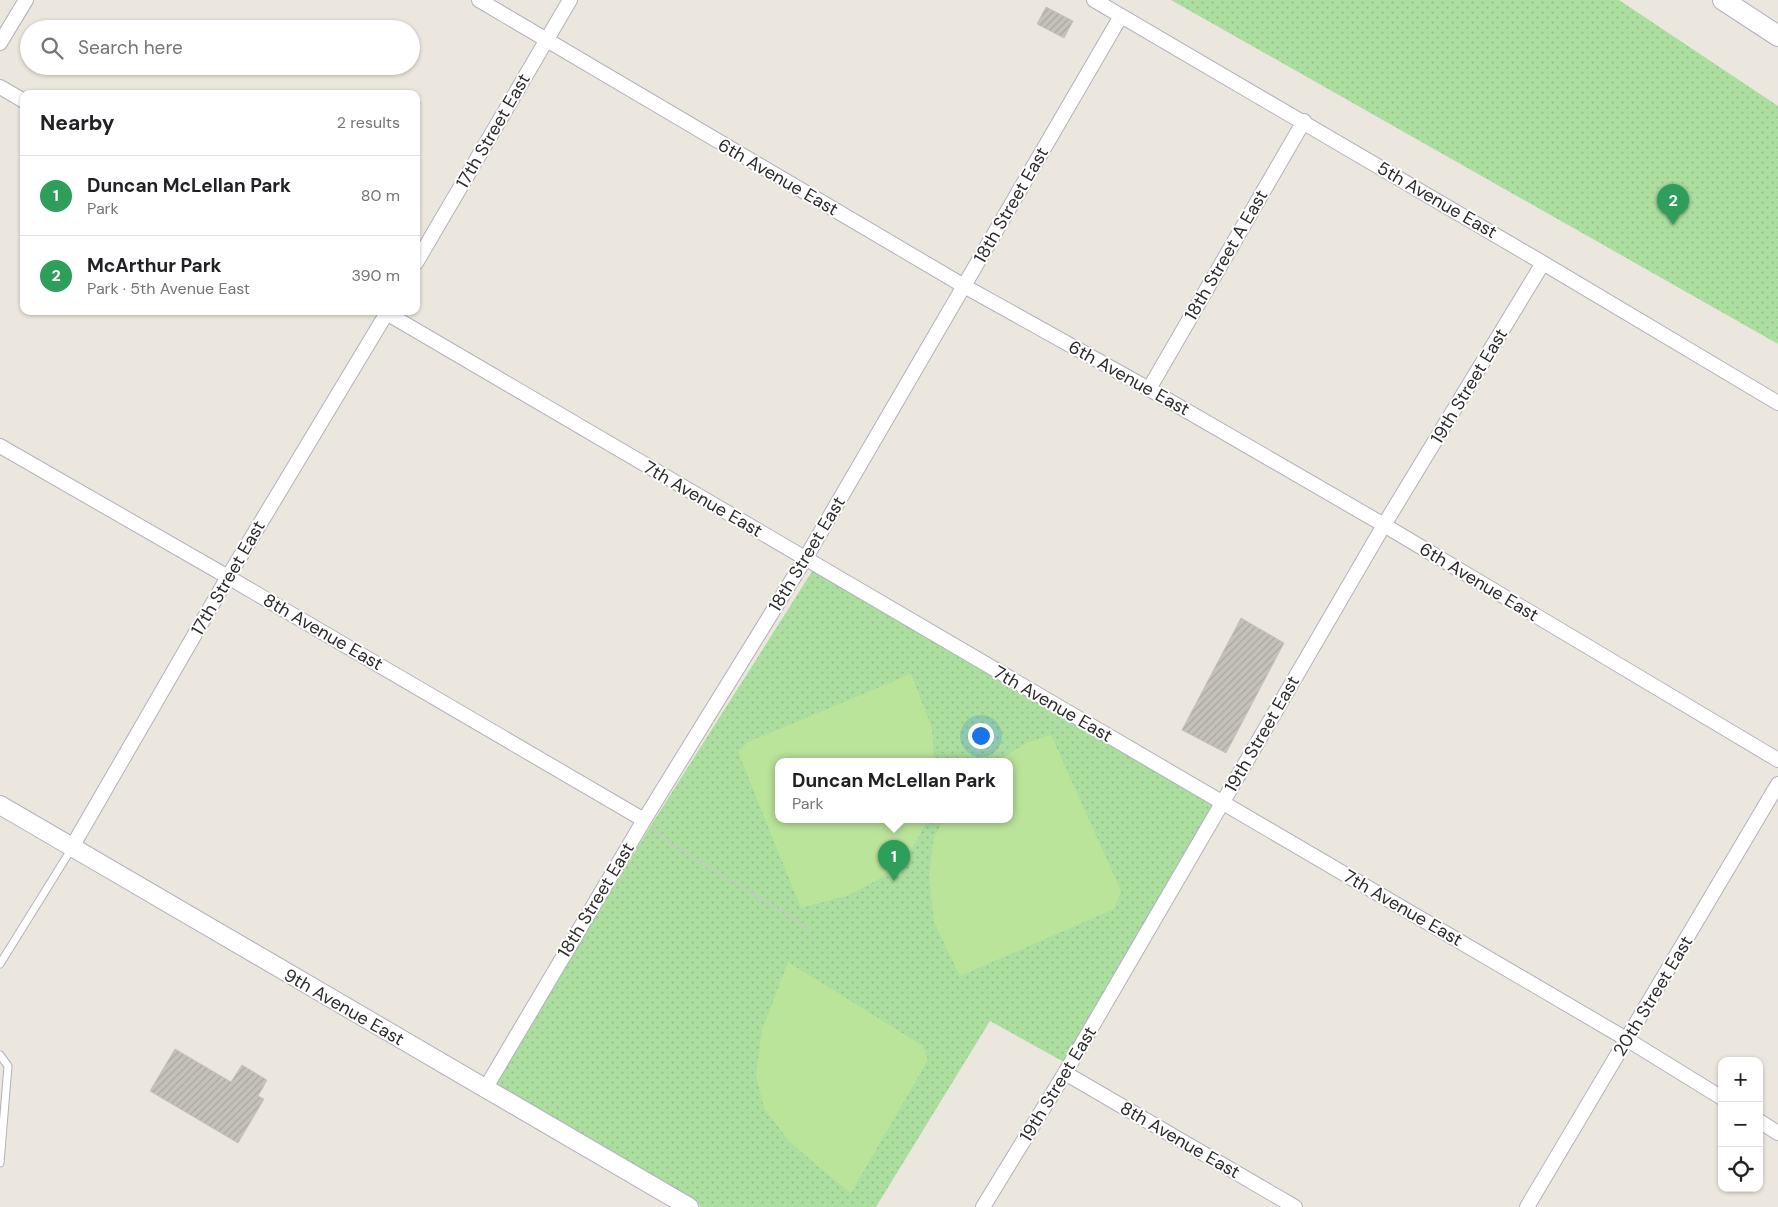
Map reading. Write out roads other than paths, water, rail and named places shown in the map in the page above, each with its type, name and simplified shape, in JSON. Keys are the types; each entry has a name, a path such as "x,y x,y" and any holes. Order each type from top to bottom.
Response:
{"main road":[{"path":"1723,0 1778,36"}],"street":[{"path":"0,44 26,0"},
{"name":"6th Avenue East","path":"479,0 964,286 1148,388 1384,525 1778,760"},
{"name":"17th Street East","path":"420,256 570,0"},
{"name":"5th Avenue East","path":"1094,0 1304,121 1778,403"},
{"name":"18th Street East","path":"485,1089 644,820 805,559 1121,16"},
{"path":"0,87 20,99"},
{"name":"18th Street A East","path":"1148,388 1304,121"},
{"name":"19th Street East","path":"983,1207 1065,1073 1384,525 1543,262"},
{"name":"17th Street East","path":"72,847 228,577 384,315"},
{"name":"7th Avenue East","path":"391,315 1628,1040 1718,1096"},
{"name":"8th Avenue East","path":"0,446 644,820"},
{"name":"20th Street East","path":"1527,1207 1628,1040 1778,784"},
{"name":"9th Avenue East","path":"0,805 689,1207"},
{"name":"8th Avenue East","path":"1065,1073 1295,1207"},
{"path":"1763,1124 1778,1133"}],"lane":[{"path":"0,964 72,847"},
{"path":"0,1055 8,1066 0,1163"}],"place":[{"name":"McArthur Park","path":"1673,225"},
{"name":"Duncan McLellan Park","path":"894,881"}]}
